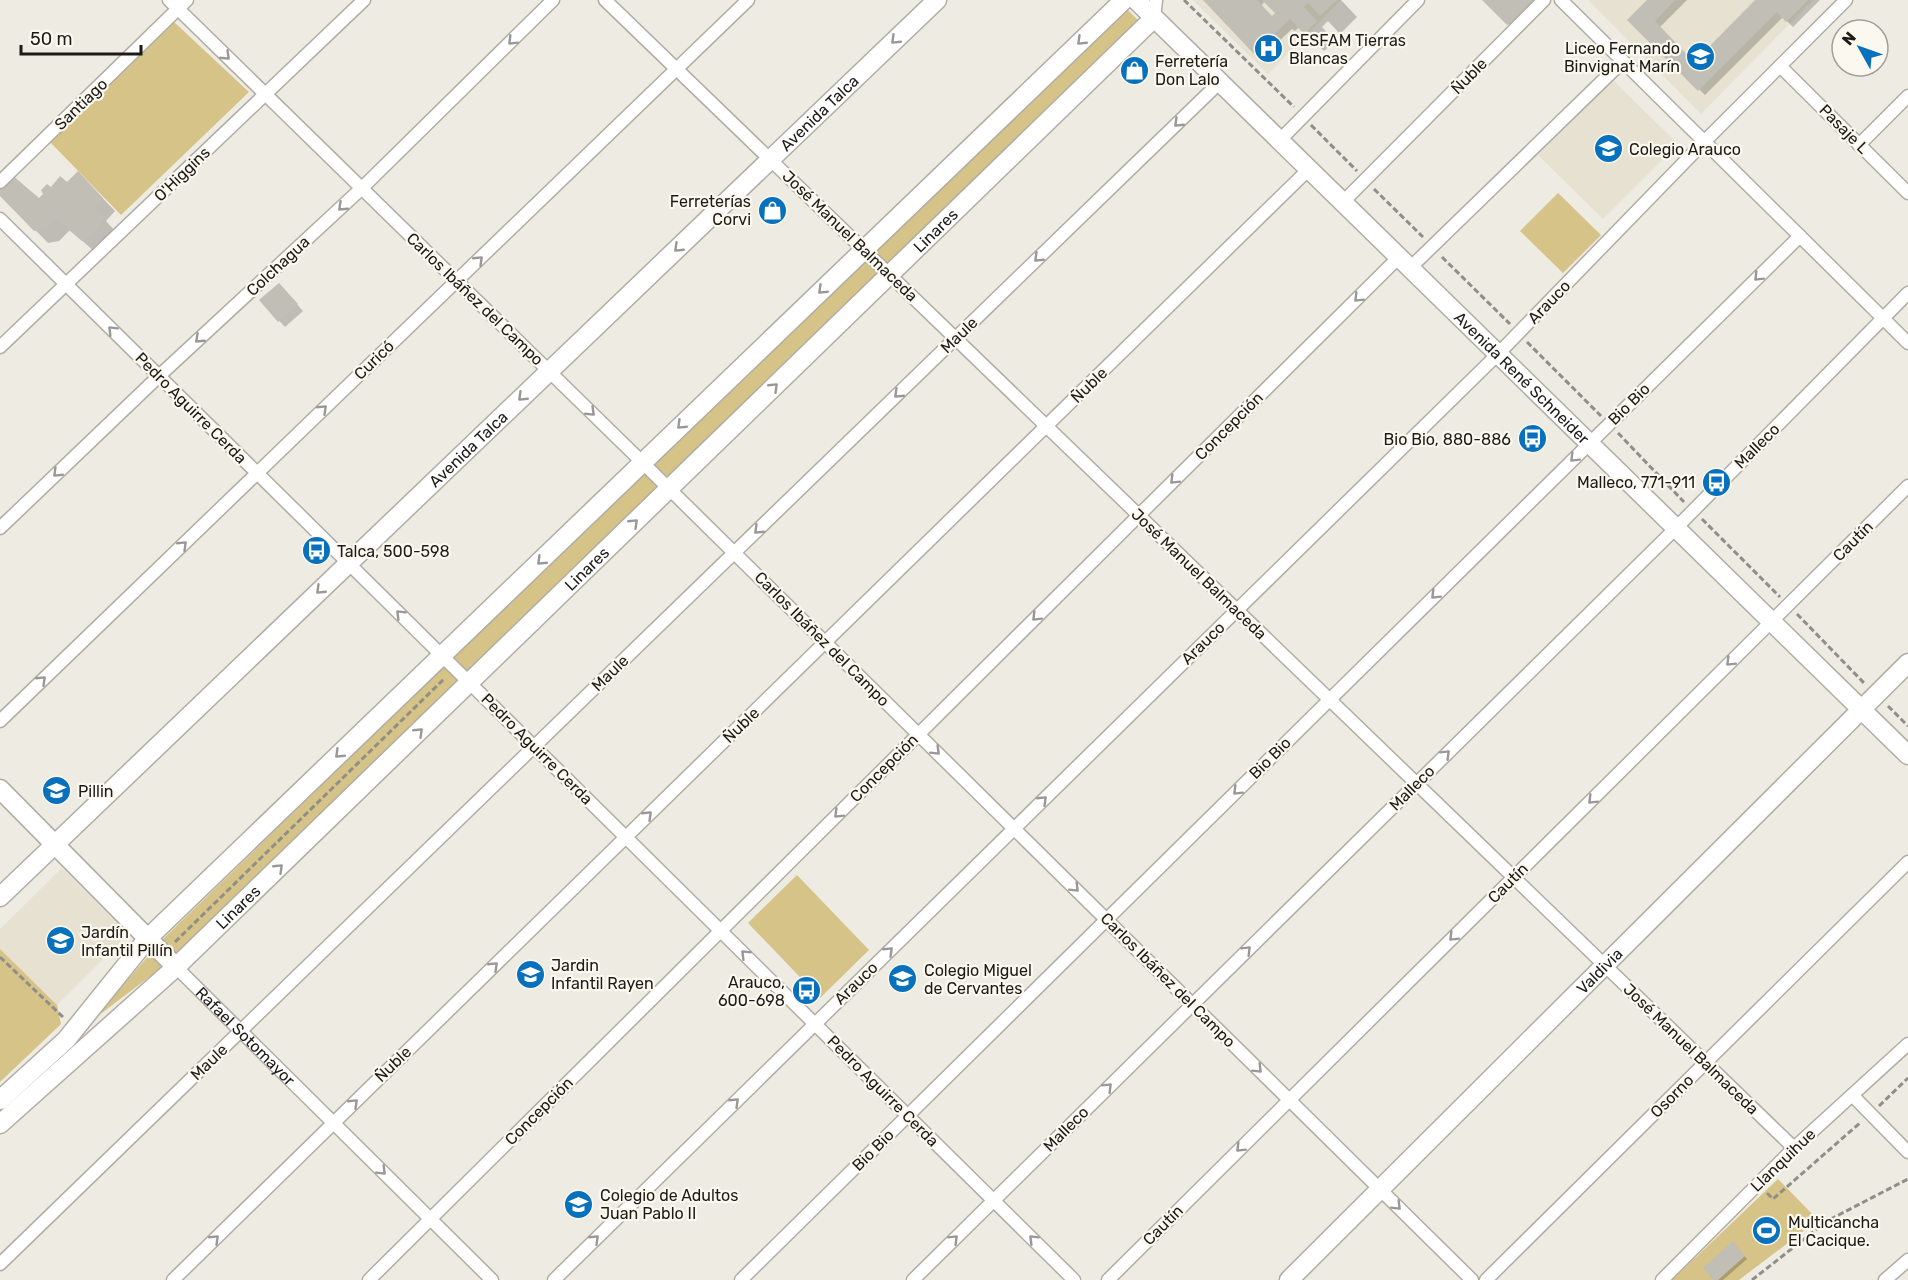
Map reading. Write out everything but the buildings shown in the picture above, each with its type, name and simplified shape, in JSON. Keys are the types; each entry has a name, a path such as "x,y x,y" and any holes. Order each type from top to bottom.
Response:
{"main road":[{"name":"Avenida Talca","path":"0,897 937,0"},
{"path":"0,1100 66,1040 148,938 1124,0"},
{"name":"Avenida René Schneider","path":"1136,0 1155,9 1220,82 1908,754"},
{"name":"Linares","path":"0,1124 176,967 889,274 1155,9"},
{"name":"Valdivia","path":"1289,1280 1908,663"},
{"name":"Rafael Sotomayor","path":"0,789 176,967"}],"street":[{"name":"O'Higgins","path":"0,347 364,0"},
{"name":"Colchagua","path":"0,528 159,376 362,188 553,0"},
{"name":"José Manuel Balmaceda","path":"605,0 1794,1148"},
{"name":"Curicó","path":"0,721 748,0"},
{"path":"1280,140 1418,0"},
{"name":"Ñuble","path":"1342,202 1544,0"},
{"path":"1561,0 1908,344"},
{"name":"Arauco","path":"554,1280 1498,354 1846,0"},
{"name":"Carlos Ibáñez del Campo","path":"178,3 265,94 1472,1280"},
{"name":"Santiago","path":"0,182 178,3"},
{"name":"Concepción","path":"369,1280 1139,516 1405,263 1432,247 1623,61"},
{"name":"Pasaje L","path":"1780,66 1908,193"},
{"name":"Maule","path":"0,1264 1220,82"},
{"path":"1859,145 1908,96"},
{"name":"Ñuble","path":"173,1280 1309,169"},
{"name":"Pedro Aguirre Cerda","path":"0,219 349,563 436,661 464,688 534,747 1074,1280"},
{"name":"Bio Bio","path":"741,1280 1800,236"},
{"name":"Malleco","path":"913,1280 1676,528 1908,294"},
{"name":"Cautín","path":"1108,1280 1908,486"},
{"name":"Osorno","path":"1486,1280 1908,862"},
{"name":"Rafael Sotomayor","path":"176,967 492,1280"},
{"name":"Llanquihue","path":"1662,1280 1794,1148 1908,1044"},
{"path":"1852,1095 1908,1152"},
{"path":"1887,1280 1908,1260"}],"path":[{"path":"1184,0 1303,116 1908,726"},
{"path":"436,661 464,688"},
{"path":"0,957 75,1029"},
{"path":"1760,1202 1768,1194 1773,1199 1908,1078"},
{"path":"1752,1280 1827,1221 1908,1178"}],"shaded area":[{"name":"CESFAM Tierras Blancas","path":"1193,0 1341,0 1268,74"},
{"name":"Liceo Fernando Binvignat Marín","path":"1588,0 1813,0 1701,114"},
{"path":"1125,7 1139,21 178,955 94,1019 162,940"},
{"path":"174,22 249,92 121,215 49,141"},
{"name":"Colegio Arauco","path":"1613,80 1678,144 1603,219 1538,155"},
{"path":"1558,193 1601,235 1563,273 1520,231"},
{"name":"Jardín Infantil Pillín","path":"62,868 128,934 57,1005 0,949 0,929"},
{"path":"797,875 869,950 820,998 748,923"},
{"path":"0,949 57,1005 61,1024 0,1082"},
{"path":"1778,1179 1818,1220 1739,1280 1672,1280"}],"place":[{"name":"CESFAM Tierras Blancas","path":"1268,49"},
{"name":"Liceo Fernando Binvignat Marín","path":"1701,57"},
{"name":"Ferretería Don Lalo","path":"1134,70"},
{"name":"Colegio Arauco","path":"1608,149"},
{"name":"Ferreterías Corvi","path":"772,210"},
{"name":"Bio Bio, 880-886","path":"1532,439"},
{"name":"Malleco, 771-911","path":"1716,482"},
{"name":"Talca, 500-598","path":"316,551"},
{"name":"Pillin","path":"57,791"},
{"name":"Jardín Infantil Pillín","path":"60,941"},
{"name":"Jardin Infantil Rayen","path":"530,974"},
{"name":"Colegio Miguel de Cervantes","path":"903,979"},
{"name":"Arauco, 600-698","path":"806,991"},
{"name":"Colegio de Adultos Juan Pablo II","path":"579,1204"},
{"name":"Multicancha El Cacique.","path":"1767,1231"}]}
